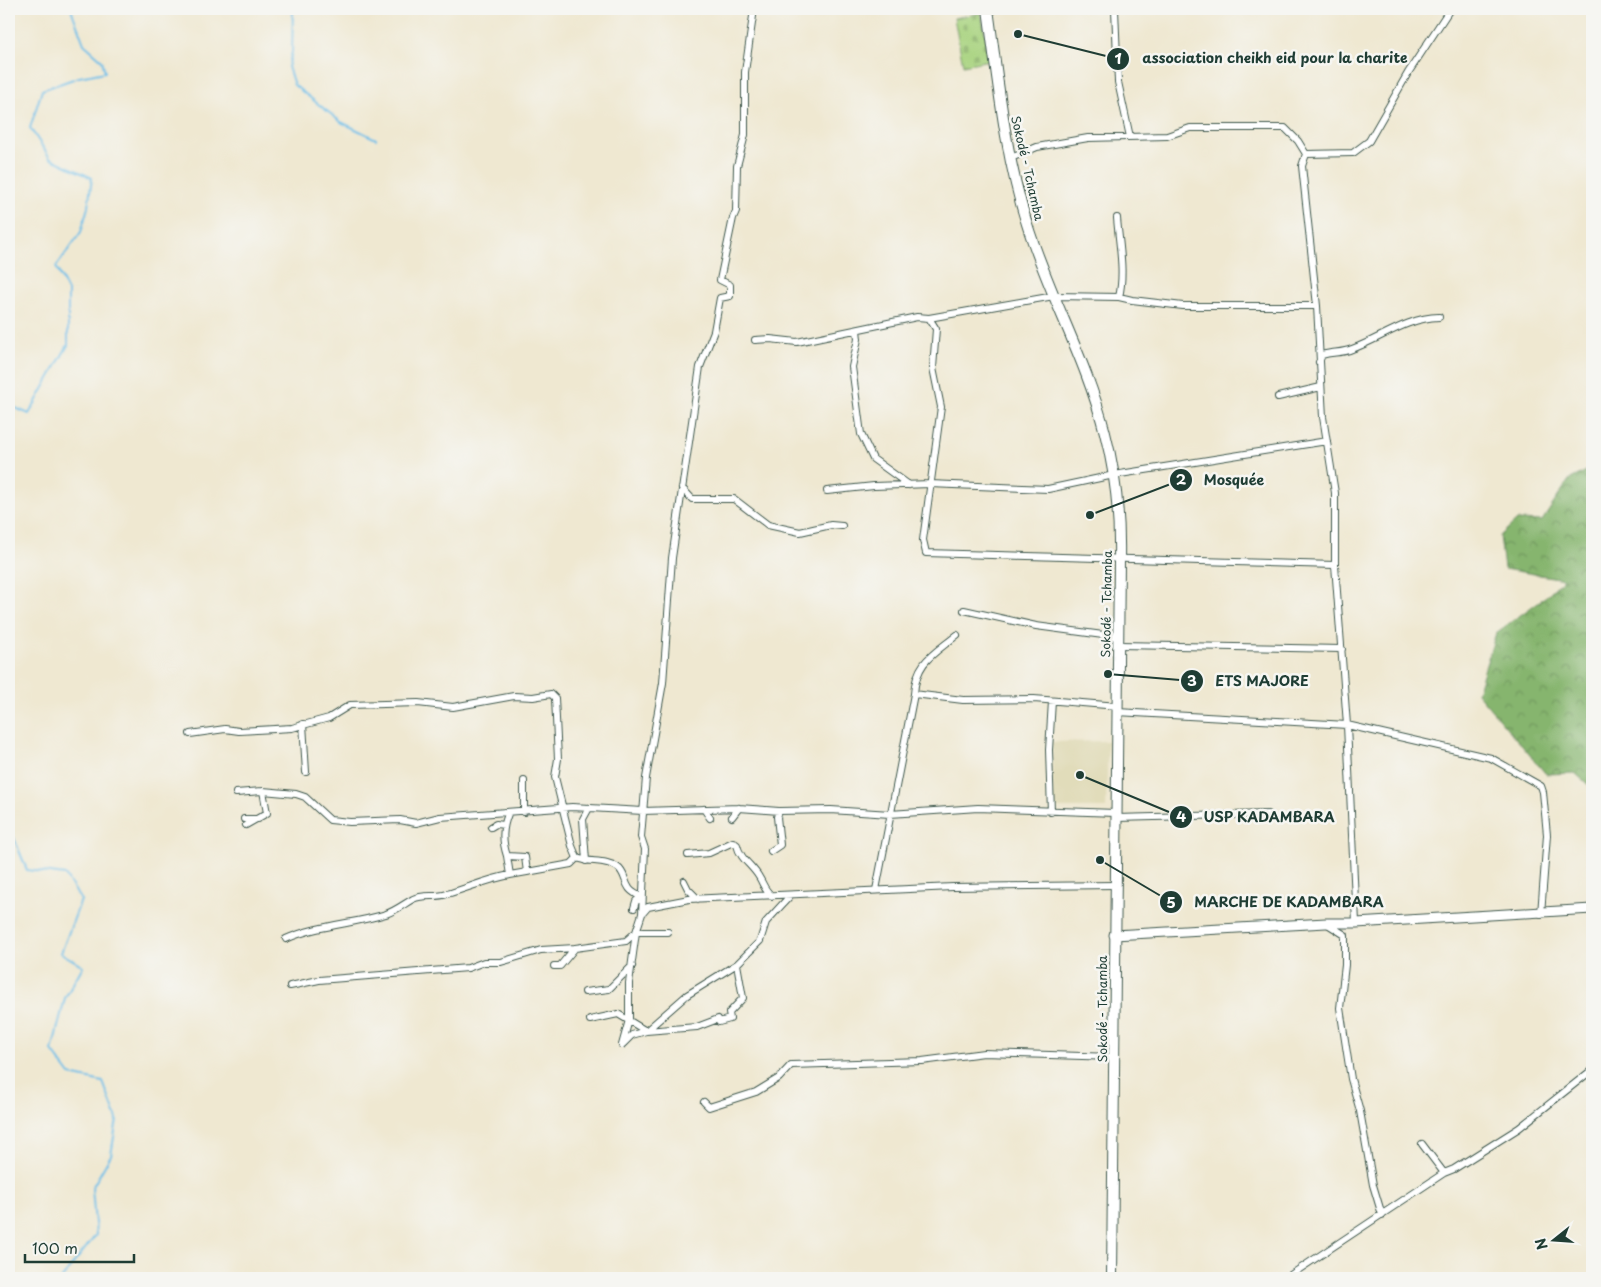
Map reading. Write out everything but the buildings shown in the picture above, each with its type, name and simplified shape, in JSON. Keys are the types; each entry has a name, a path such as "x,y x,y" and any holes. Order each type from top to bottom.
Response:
{"main road":[{"name":"Sokodé - Tchamba","path":"988,9 1010,158 1027,225 1097,406 1114,475 1119,519 1112,1278"},
{"path":"1114,935 1326,923 1541,914 1592,909"}],"street":[{"path":"737,964 742,998 729,1013 730,1019 719,1022 718,1019 697,1027 646,1031 632,1035 622,1044 629,1020 636,932 642,914 644,849 641,837 646,778 663,684 672,558 682,488 688,462 700,367 714,331 720,298 730,296 730,285 720,280 732,218 736,211 738,166 745,135 745,72 754,9"},
{"path":"1115,9 1118,82 1130,137"},
{"path":"1306,154 1353,153 1369,141 1418,57 1450,9"},
{"path":"1010,158 1037,147 1088,138 1167,136 1190,128 1285,128 1298,141 1306,154"},
{"path":"1306,154 1302,166 1317,306 1321,387 1335,493 1335,565 1347,725 1356,923"},
{"path":"1117,218 1119,255 1123,276 1119,297"},
{"path":"754,340 770,339 797,342 917,317 930,318 1054,296 1119,297 1183,306 1317,306"},
{"path":"1319,362 1322,355 1351,350 1403,325 1425,318 1438,317"},
{"path":"930,318 936,329 933,368 940,407 930,484 929,509 923,540 926,553 1335,565"},
{"path":"857,330 858,339 854,352 852,376 855,401 860,413 861,434 873,459 909,485"},
{"path":"1278,397 1321,387"},
{"path":"827,492 930,484 1048,489 1114,475 1327,441"},
{"path":"682,488 692,499 734,499 768,525 800,532 831,525 842,526"},
{"path":"964,610 1118,641 1342,650"},
{"path":"876,890 918,671 927,658 957,635"},
{"path":"190,734 225,729 239,731 292,728 329,718 350,705 418,703 453,707 514,696 533,697 551,694 555,698 558,759 556,777 577,858"},
{"path":"914,694 963,700 1052,701 1118,709 1347,725 1491,758 1541,786 1547,835 1541,914"},
{"path":"1051,812 1049,750 1052,701"},
{"path":"303,724 306,772"},
{"path":"524,781 524,812"},
{"path":"236,793 263,791 296,794 305,797 330,820 350,822 400,820 416,823 440,817 497,812 508,814 563,808 643,811 740,808 779,811 831,810 890,814 978,808 1116,816 1268,814"},
{"path":"245,822 258,819 266,813 263,791"},
{"path":"586,861 583,819 589,808"},
{"path":"732,817 740,808"},
{"path":"704,809 710,818"},
{"path":"771,851 780,845 777,817 779,811"},
{"path":"508,814 504,825 503,844 508,856 510,875"},
{"path":"491,827 496,824 504,825"},
{"path":"688,855 709,853 732,842 737,845 739,853 760,877 764,890 772,896"},
{"path":"508,856 525,857 527,872"},
{"path":"577,858 586,861 600,861 616,866 622,872 629,889 642,898"},
{"path":"286,939 315,928 386,914 403,907 414,898 447,895 496,878 571,864 577,858"},
{"path":"684,880 688,889 698,899"},
{"path":"642,914 648,907 655,905 698,899 790,896 876,890 1115,885"},
{"path":"646,1031 687,994 737,964 760,941 766,922 790,896"},
{"path":"634,908 636,901 642,898"},
{"path":"1326,923 1345,936 1340,1008 1351,1079 1360,1111 1373,1186 1382,1215"},
{"path":"290,986 319,980 468,968 484,962 501,962 541,950 575,948 626,941 636,932 668,932"},
{"path":"554,966 560,966 575,948"},
{"path":"585,992 609,989 632,966"},
{"path":"590,1020 618,1014 646,1031"},
{"path":"704,1102 709,1107 756,1092 779,1078 792,1065 922,1060 984,1053 1114,1057"},
{"path":"1286,1278 1444,1173 1454,1170 1519,1128 1592,1070"},
{"path":"1422,1144 1444,1173"}],"shaded area":[{"path":"1108,741 1106,808 1053,808 1052,742"}],"green space":[{"path":"981,13 990,60 963,65 954,18"},
{"path":"1592,468 1591,787 1575,773 1546,774 1477,693 1496,633 1545,597 1564,579 1504,569 1500,536 1517,520 1542,521 1569,480"}],"waterway":[{"path":"9,405 29,414 68,345 68,291 56,267 81,232 88,207 92,178 50,158 30,128 42,90 79,77 105,72 102,60 84,44 71,9"},
{"path":"293,9 292,52 288,67 294,85 341,122 376,139"},
{"path":"9,826 27,870 65,875 81,900 61,953 83,966 65,998 52,1051 70,1075 103,1082 117,1119 111,1155 92,1188 96,1235 62,1278"}],"place":[{"name":"association cheikh eid pour la charite","path":"1018,34"},
{"name":"Mosquée","path":"1090,515"},
{"name":"ETS MAJORE","path":"1108,674"},
{"name":"USP KADAMBARA","path":"1080,775"},
{"name":"MARCHE DE KADAMBARA","path":"1100,860"}]}
